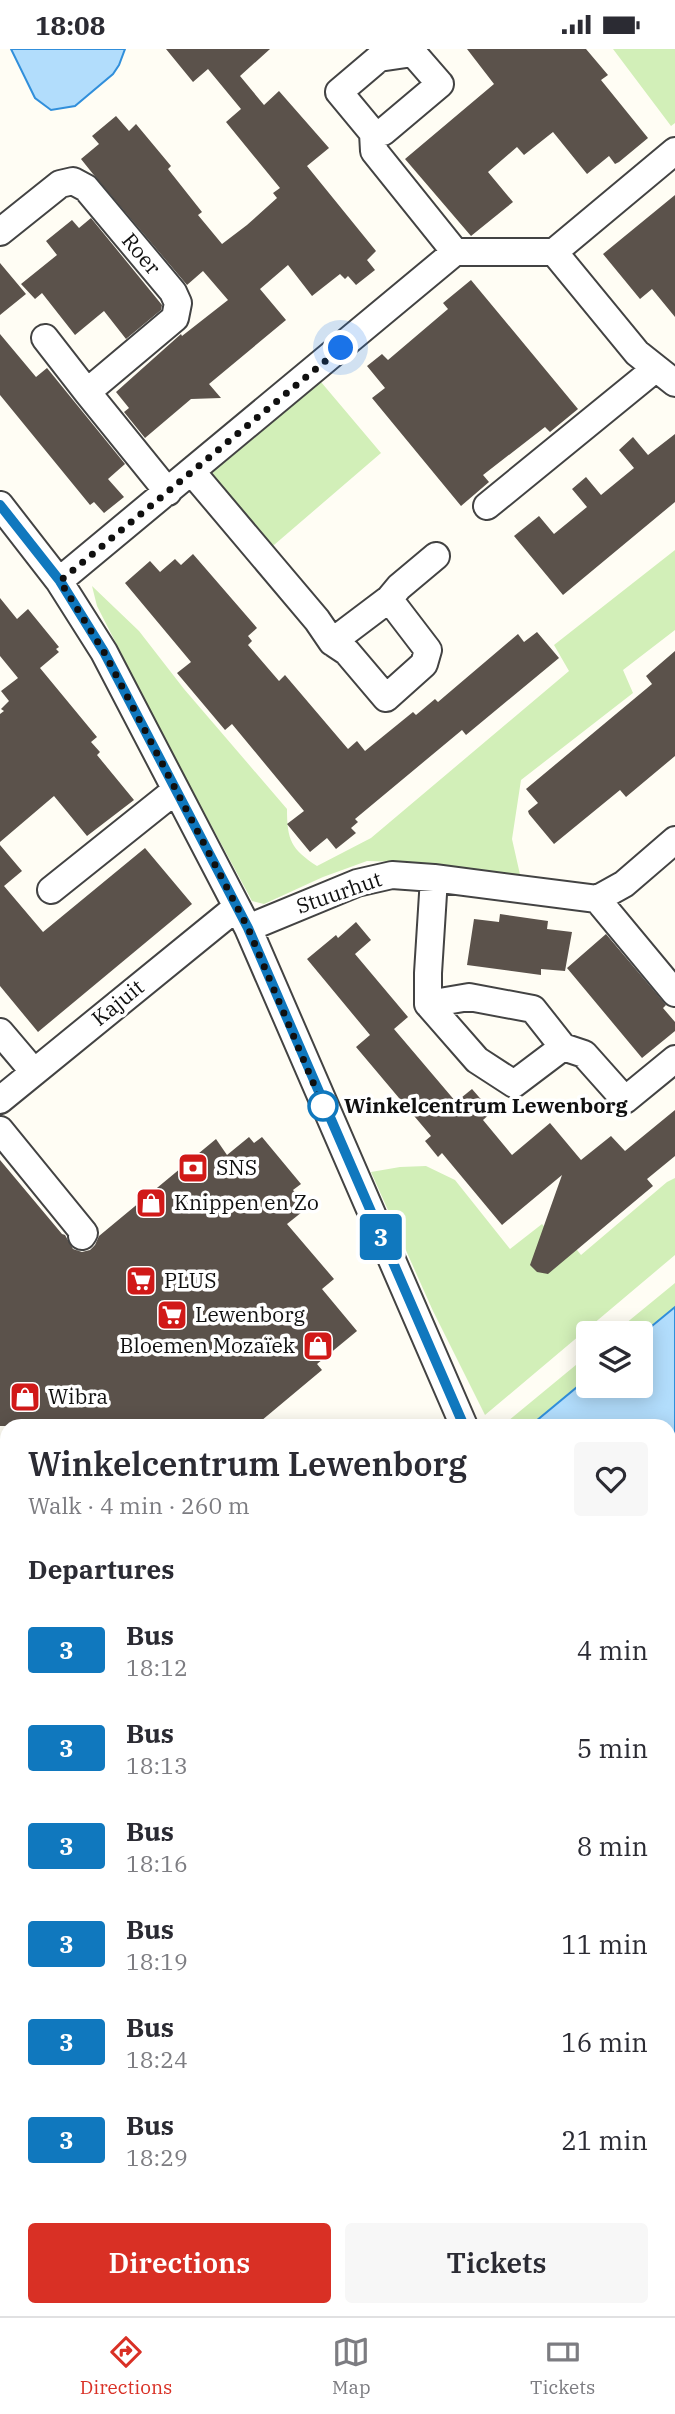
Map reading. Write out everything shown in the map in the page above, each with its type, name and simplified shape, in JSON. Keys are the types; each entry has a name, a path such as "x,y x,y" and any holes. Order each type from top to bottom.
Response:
{"street":[{"path":"373,133 374,151 455,252"},
{"path":"60,581 455,252 554,252 675,151"},
{"name":"Roer","path":"0,232 60,184 73,181 86,188 173,292 178,303 175,318 87,392"},
{"path":"487,506 665,376 637,353 554,252"},
{"path":"45,338 168,492"},
{"path":"192,472 317,620 332,642 347,652 386,698 424,664 428,650 389,599"},
{"path":"1,508 60,581 104,652 242,917 461,1419"},
{"path":"332,642 389,599 399,587 436,556"},
{"path":"51,890 176,790"},
{"path":"675,840 624,884 597,899 675,993"},
{"name":"Stuurhut","path":"242,917 368,879 392,875 597,899"},
{"path":"434,878 428,1004 477,1060 514,1084 563,1047"},
{"name":"Kajuit","path":"0,1100 242,917"},
{"path":"428,1004 469,997 533,1009 563,1047 584,1054 625,1100 674,1059"},
{"path":"0,1032 34,1072"},
{"path":"0,1130 84,1233 82,1236"}],"green space":[{"path":"613,49 675,49 675,123 671,126"},
{"path":"321,382 381,453 267,551 214,489 213,472"},
{"path":"675,550 675,630 623,670 633,693 521,780 512,839 521,879 405,862 367,861 323,877 264,904 252,901 97,606 92,586 139,631 184,689 287,809 292,843 317,866 371,838 569,671 554,645"},
{"path":"426,1166 455,1180 510,1249 542,1224 562,1247 570,1241 581,1255 675,1178 675,1255 597,1321 576,1321 576,1338 485,1415 433,1311 371,1172"},
{"path":"675,1283 675,1307 653,1325 653,1321 629,1321"},
{"path":"576,1365 576,1388 538,1419 510,1419"}],"water":[{"path":"11,49 125,49 113,74 75,106 51,110 35,98"},
{"path":"675,1307 675,1419 538,1419 576,1388 576,1398 653,1398 653,1325"}],"building":[{"path":"166,49 270,49 240,76 264,105 279,91 329,148 307,166 376,251 367,260 375,270 356,285 348,276 345,279 340,274 312,296 288,265 260,289 286,320 209,384 221,398 191,399 145,438 124,412 129,408 116,392 181,334 182,336 228,300 203,271 187,285 93,174 81,159 99,144 92,136 116,116 129,131 136,124 171,166 168,169 202,212 198,215 222,244 277,198 273,193 280,188 226,122 241,109 208,69 193,82"},
{"path":"467,49 586,49 608,75 601,80 648,138 619,162 615,164 609,156 587,174 553,132 524,155 517,147 488,172 513,202 471,236 405,159 494,84"},
{"path":"675,195 675,317 652,289 640,299 603,254"},
{"path":"91,218 162,305 161,310 126,339 104,311 75,335 42,293 35,299 21,284 57,255 46,241 72,220 79,228"},
{"path":"0,263 26,294 0,315"},
{"path":"471,280 578,409 550,432 545,427 483,475 489,482 461,506 372,398 385,388 367,366 382,354 388,360 448,309 443,303"},
{"path":"0,334 36,377 47,368 125,464 108,479 124,497 104,513 94,502 90,505 0,395"},
{"path":"675,434 675,502 563,595 514,536 539,516 554,534 587,507 572,489 586,477 601,495 634,468 619,450 633,437 648,455"},
{"path":"193,554 257,628 248,636 252,641 248,645 279,681 285,675 348,749 357,741 365,751 413,712 416,715 435,699 438,702 518,634 524,642 537,632 559,658 466,735 462,730 355,819 358,822 351,828 356,833 336,849 327,838 310,852 287,824 304,811 232,724 225,730 177,673 191,662 125,583 150,561 160,572 175,559 181,565"},
{"path":"0,598 17,619 28,609 59,647 56,649 59,652 40,668 97,737 91,742 100,752 97,755 134,800 87,836 54,796 0,842 0,714 9,701 1,691 18,678 0,656"},
{"path":"675,651 675,756 626,797 620,790 554,844 529,814 528,811 538,803 526,789 652,684 646,676"},
{"path":"0,845 22,871 4,886 43,932 145,848 192,904 38,1032 0,986"},
{"path":"500,914 548,921 547,929 572,932 565,971 541,969 541,975 467,965 474,919 499,922"},
{"path":"356,922 371,940 355,954 408,1017 394,1029 456,1102 472,1089 492,1112 483,1120 512,1155 550,1123 581,1160 611,1136 625,1151 675,1110 675,1156 647,1179 653,1186 548,1274 537,1272 530,1265 562,1175 502,1225 442,1153 438,1157 425,1141 431,1136 356,1047 370,1035 307,959"},
{"path":"606,934 666,1005 663,1008 675,1022 675,1031 642,1058 567,968"},
{"name":"Lewenborg","path":"249,1137 254,1143 262,1137 301,1184 293,1190 307,1208 287,1224 334,1279 322,1289 357,1331 317,1364 322,1370 263,1419 0,1419 0,1160 65,1235 73,1249 82,1252 90,1250 99,1236 216,1139 227,1155"}],"bus line":[{"name":"3","path":"0,505 60,581 104,652 248,928 461,1419"}],"place":[{"name":"Winkelcentrum Lewenborg","path":"323,1106"},
{"name":"SNS","path":"193,1168"},
{"name":"Knippen en Zo","path":"151,1203"},
{"name":"PLUS","path":"141,1281"},
{"name":"Lewenborg","path":"172,1315"},
{"name":"Bloemen Mozaïek","path":"318,1346"},
{"name":"Wibra","path":"25,1397"}],"route":[{"path":"323,1106 248,928 104,652 60,581 341,348"}]}
